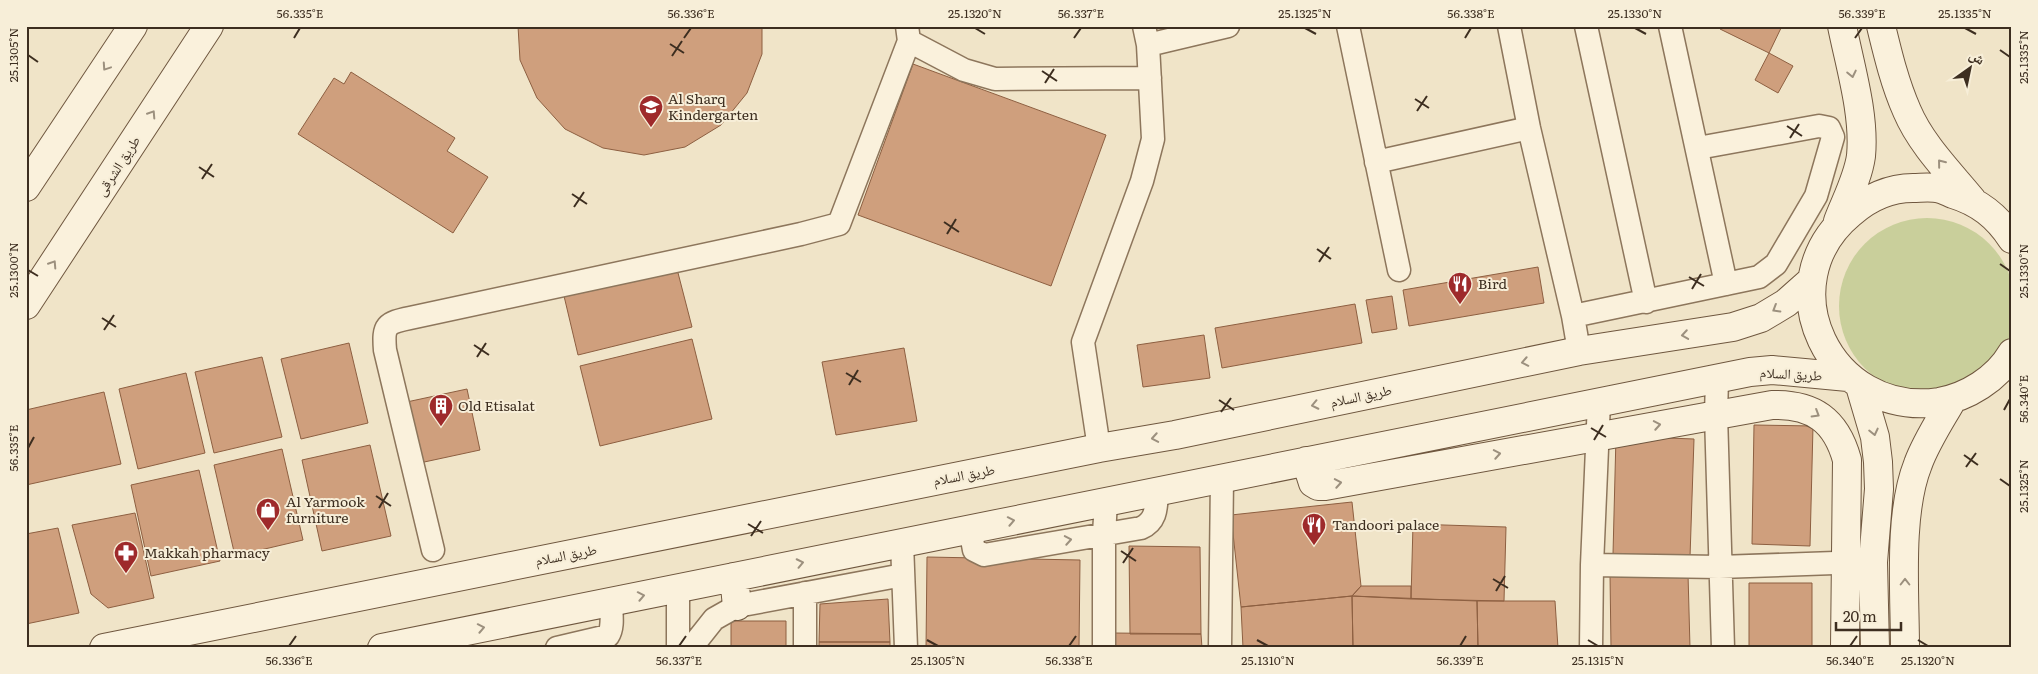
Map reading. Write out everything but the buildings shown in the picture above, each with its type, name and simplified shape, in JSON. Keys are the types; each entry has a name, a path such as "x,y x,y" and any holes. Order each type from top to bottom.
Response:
{"main road":[{"path":"26,187 133,26"},
{"name":"طريق الشرقى","path":"26,305 209,26"},
{"path":"1842,26 1862,133 1861,157 1856,176 1837,224 1825,241 1816,260 1812,280 1812,316 1825,350 1854,382 1888,400 1920,404 1952,400 1983,384 2010,357"},
{"path":"1881,26 1895,80 1907,112 1938,160 1972,200 1989,212 2009,232"},
{"path":"1837,224 1865,201 1900,188 1937,188 1972,200"},
{"name":"طريق السلام","path":"104,648 1099,448 1175,435 1579,351 1733,327 1761,318 1786,303 1812,280"},
{"name":"طريق السلام","path":"382,648 453,641 611,602 1750,372 1772,370 1854,382"},
{"path":"1854,382 1876,436 1879,489 1873,562 1875,648"},
{"path":"1905,648 1905,531 1909,496 1917,465 1952,400"},
{"path":"1306,462 1313,483 1318,486 1325,486 1772,405 1789,404 1806,408 1821,416 1833,428 1842,443 1847,460 1846,648"},
{"path":"734,577 737,606"}],"street":[{"path":"1099,448 1083,342 1148,162 1153,139 1146,36 1228,26"},
{"path":"1348,26 1399,270"},
{"path":"1509,26 1529,128 1573,316 1579,351"},
{"path":"1586,26 1646,302"},
{"path":"1670,26 1726,284"},
{"path":"433,550 385,350 384,335 386,326 393,321 839,224 908,34 964,70 995,79 1150,78"},
{"path":"1573,316 1759,277 1776,264 1816,196 1833,137 1829,128 1819,126 1698,148"},
{"path":"1376,162 1529,128"},
{"path":"1717,378 1716,415 1723,648"},
{"path":"1592,648 1592,565 1596,436 1599,402"},
{"path":"1220,648 1222,478"},
{"path":"970,529 974,550 984,555 1104,534 1148,525 1153,520 1155,513 1157,492"},
{"path":"1104,648 1104,534 1106,502"},
{"path":"902,543 906,648"},
{"path":"1592,565 1720,567 1873,562"},
{"path":"691,648 696,639 714,619 737,606 903,575"},
{"path":"678,589 678,648"},
{"path":"805,593 805,648"},
{"path":"557,648 608,636 612,626 611,602"}],"green space":[{"path":"1927,218 1961,225 1983,238 1995,250 2008,272 2015,306 2008,340 1995,362 1983,374 1961,387 1927,394 1893,387 1871,374 1859,362 1846,340 1839,306 1846,272 1859,250 1871,238 1893,225"}],"place":[{"name":"Al Sharq Kindergarten","path":"651,128"},
{"name":"Bird","path":"1460,305"},
{"name":"Old Etisalat","path":"441,427"},
{"name":"Al Yarmook furniture","path":"268,531"},
{"name":"Tandoori palace","path":"1314,546"},
{"name":"Makkah pharmacy","path":"126,574"}]}
